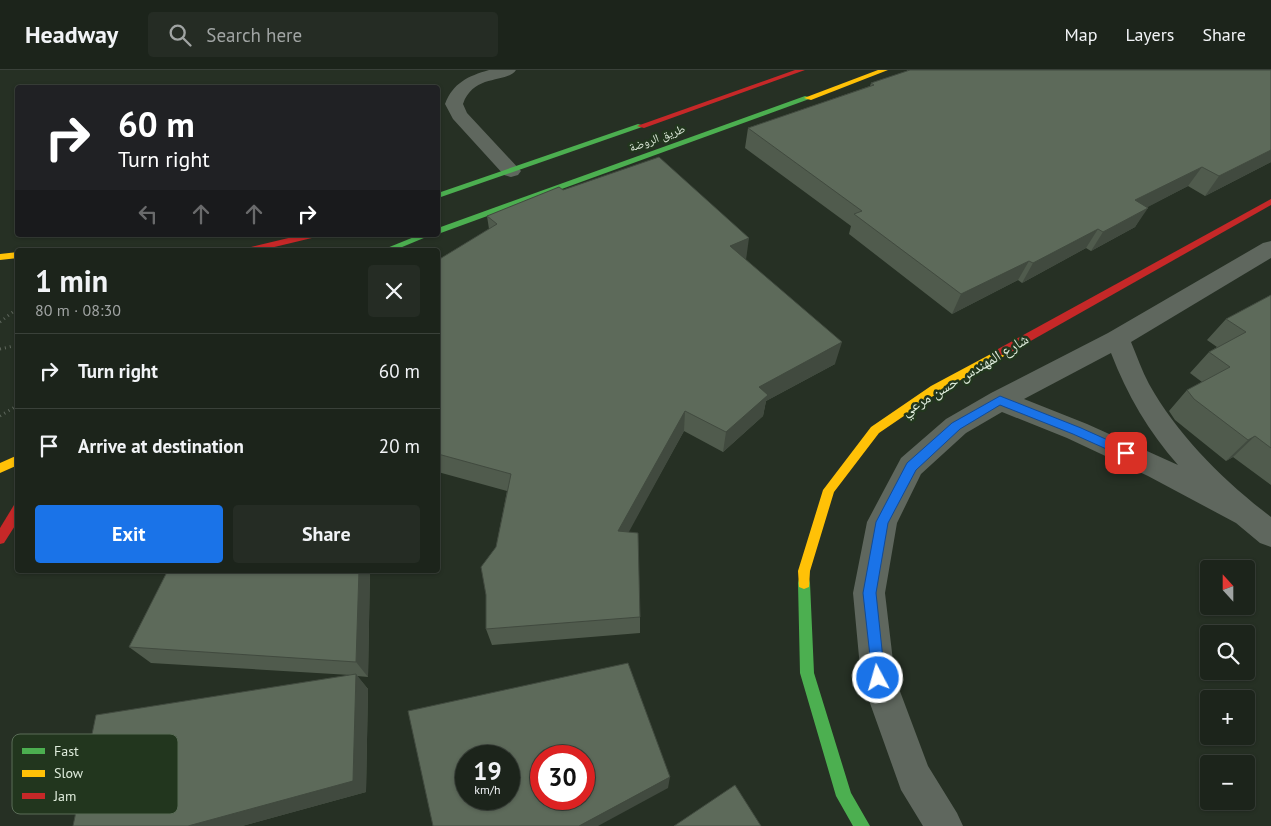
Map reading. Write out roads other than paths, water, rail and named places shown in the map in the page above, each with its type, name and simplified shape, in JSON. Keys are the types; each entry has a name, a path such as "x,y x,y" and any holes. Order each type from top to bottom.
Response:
{"street":[{"path":"508,70 466,85 459,91 454,104 459,115 511,171"},
{"name":"طريق الروضة","path":"440,195 802,70"},
{"name":"طريق الروضة","path":"440,230 885,70"},
{"name":"شارع المهندس حسن مرعي","path":"862,826 844,796 807,673 804,571 829,490 875,430 935,389 1271,202"},
{"path":"258,248 305,237"},
{"path":"391,248 422,237"},
{"path":"944,826 914,777 878,678 869,593 882,522 912,466 956,426 1000,400 1117,339 1270,250"},
{"path":"0,257 15,255"},
{"path":"1117,339 1140,391 1181,450 1243,513 1271,534"},
{"path":"1000,400 1077,431 1158,468 1243,513"},
{"path":"0,468 15,460"},
{"path":"0,539 15,514"}]}
